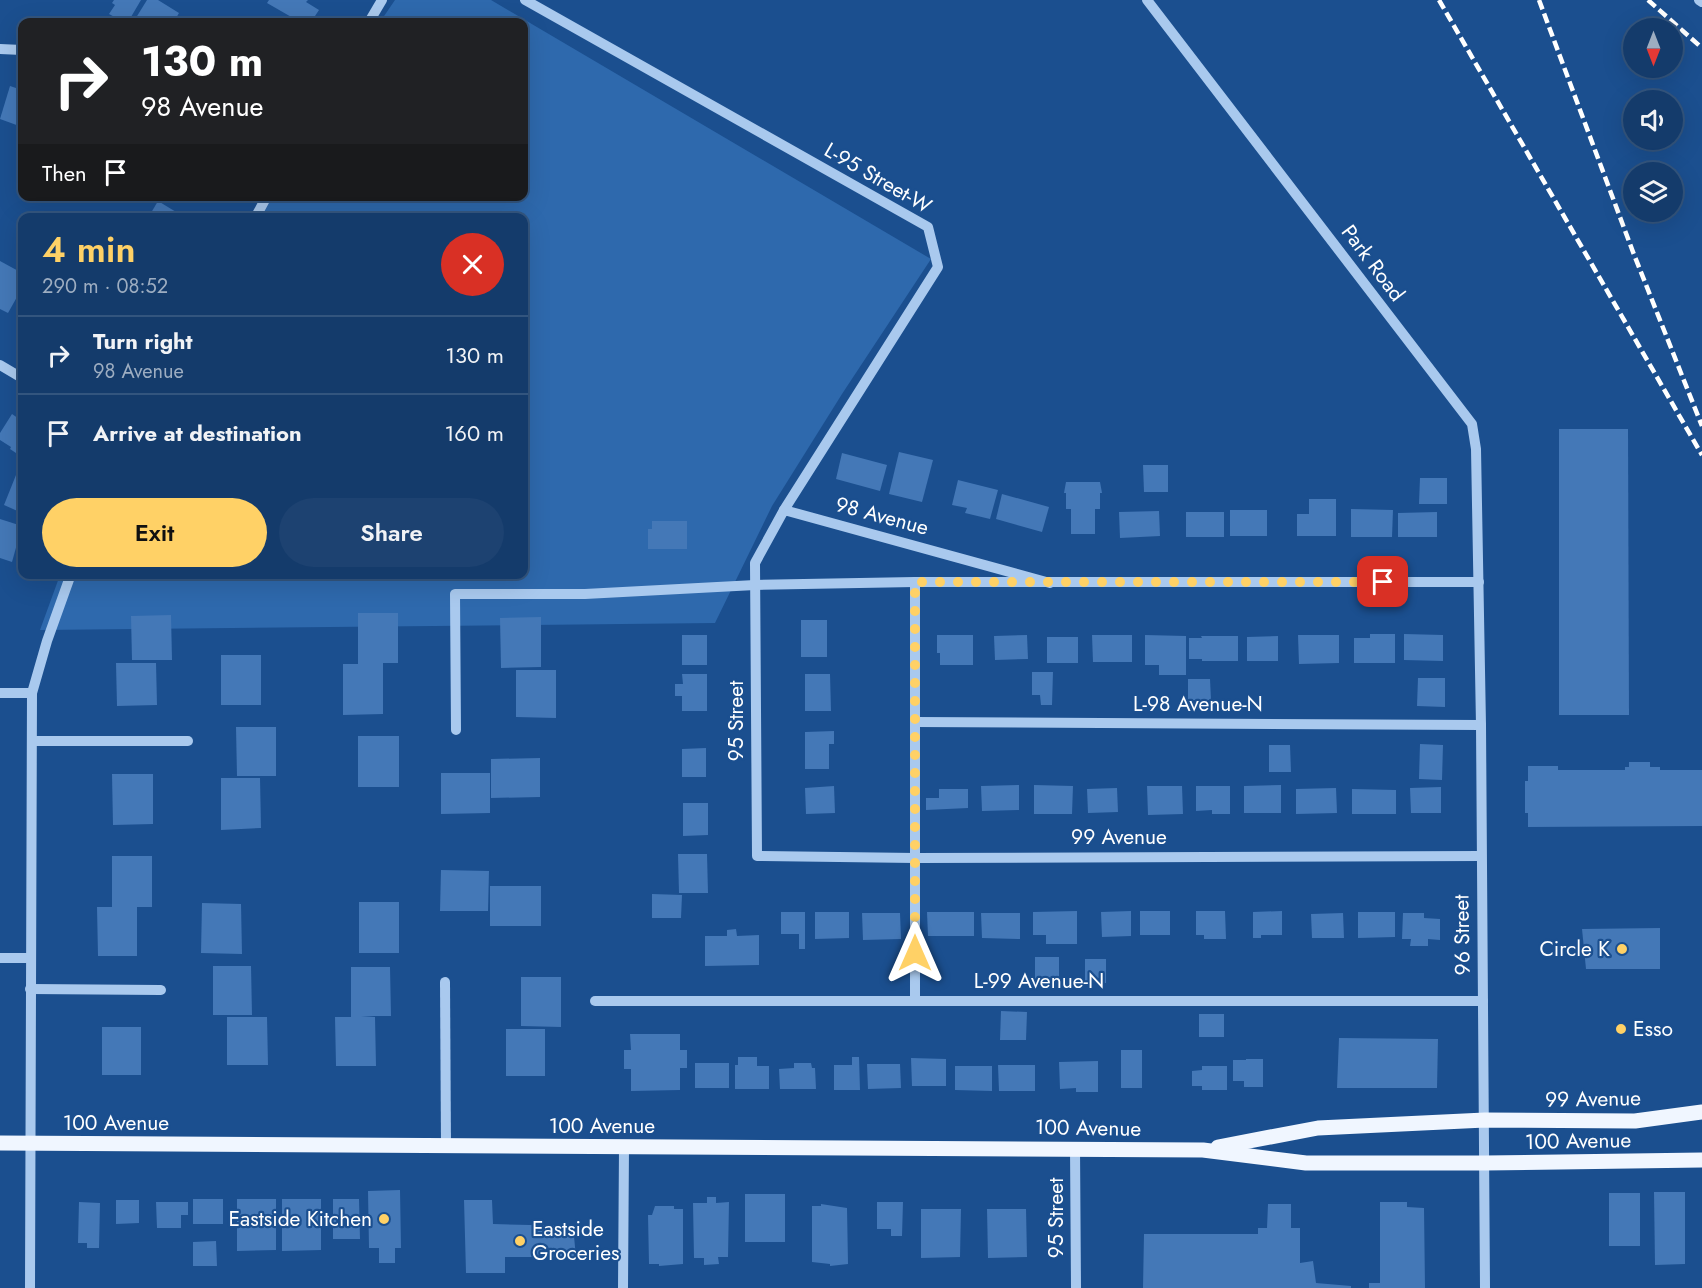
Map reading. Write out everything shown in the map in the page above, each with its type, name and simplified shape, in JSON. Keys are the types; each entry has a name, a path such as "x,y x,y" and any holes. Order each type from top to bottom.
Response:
{"main road":[{"name":"99 Avenue","path":"1485,1120 1635,1121 1702,1112"},
{"name":"100 Avenue","path":"1203,1150 1318,1128 1485,1120"},
{"name":"100 Avenue","path":"0,1143 1075,1148 1203,1150 1306,1163 1702,1160"}],"street":[{"path":"371,18 382,0"},
{"name":"L-95 Street-W","path":"525,0 928,227 938,267 784,510"},
{"name":"Park Road","path":"1148,0 1472,424 1476,449 1479,582"},
{"path":"0,50 18,50"},
{"path":"0,365 18,376"},
{"path":"755,585 755,563 784,510"},
{"name":"98 Avenue","path":"784,510 1050,582"},
{"path":"30,1288 32,693 47,641 69,579"},
{"path":"915,582 915,1001"},
{"name":"98 Avenue","path":"456,730 455,594 585,594 755,585 915,582 1479,582"},
{"name":"96 Street","path":"1479,582 1485,1288"},
{"name":"95 Street","path":"755,585 757,856"},
{"path":"0,693 32,693"},
{"name":"L-98 Avenue-N","path":"915,722 1481,725"},
{"path":"32,741 188,741"},
{"name":"99 Avenue","path":"757,856 915,858 1481,856"},
{"path":"0,958 30,958"},
{"path":"445,982 446,1146"},
{"path":"30,989 161,990"},
{"name":"L-99 Avenue-N","path":"595,1001 1483,1001"},
{"path":"623,1288 624,1147"},
{"name":"95 Street","path":"1075,1148 1076,1288"}],"shaded area":[{"path":"395,0 491,0 522,18 383,18"},
{"path":"528,22 931,259 772,506 715,623 40,630 59,579 528,579 528,213 254,213 262,201 528,201"}],"building":[{"path":"114,0 141,0 130,18 116,18 109,14 115,5 112,3"},
{"path":"147,0 158,0 179,13 176,18 136,18"},
{"path":"269,0 308,0 306,2 319,10 314,18 293,18 267,3"},
{"path":"10,86 18,89 18,126 0,119"},
{"path":"158,201 178,213 151,213"},
{"path":"0,261 18,271 18,295 8,313 0,309"},
{"path":"12,414 18,418 18,454 0,440 0,433"},
{"path":"1559,429 1628,429 1629,715 1559,715"},
{"path":"899,452 933,460 922,502 889,494"},
{"path":"842,453 887,465 880,491 836,479"},
{"path":"1143,465 1168,465 1168,492 1144,492"},
{"path":"18,470 18,511 4,505"},
{"path":"1420,478 1447,478 1447,504 1419,504"},
{"path":"958,480 998,490 990,519 965,513 967,508 952,505"},
{"path":"1066,482 1100,482 1102,493 1100,493 1100,509 1095,509 1095,534 1071,534 1071,509 1066,509 1066,493 1064,493"},
{"path":"1002,494 1049,507 1042,532 996,519"},
{"path":"1309,499 1336,499 1336,536 1297,536 1297,514 1309,514"},
{"path":"1351,509 1393,510 1392,537 1351,537"},
{"path":"1230,510 1267,510 1267,536 1230,536"},
{"path":"1159,511 1160,536 1120,538 1119,512"},
{"path":"1186,512 1224,512 1224,537 1186,537"},
{"path":"1437,512 1437,537 1398,537 1398,513"},
{"path":"0,519 18,525 18,540 12,562 0,558"},
{"path":"652,521 687,521 687,549 648,549 648,529 652,529"},
{"path":"358,613 398,613 398,663 383,663 383,714 343,715 343,664 358,664"},
{"path":"171,615 172,660 132,660 131,616"},
{"path":"541,617 541,667 501,668 500,618"},
{"path":"801,620 827,620 827,657 801,657"},
{"path":"1370,634 1395,634 1395,663 1354,663 1354,638 1370,638"},
{"path":"1404,634 1443,635 1443,661 1404,660"},
{"path":"682,635 707,635 707,665 682,665"},
{"path":"937,635 973,635 973,665 940,665"},
{"path":"1027,635 1028,659 995,660 994,636"},
{"path":"1092,635 1132,635 1132,662 1093,662"},
{"path":"1145,635 1186,636 1186,675 1159,675 1159,665 1145,665"},
{"path":"1298,635 1339,635 1339,663 1299,664"},
{"path":"1201,636 1238,636 1238,661 1189,659 1189,638 1202,638"},
{"path":"1278,636 1278,661 1247,661 1247,637"},
{"path":"1047,637 1078,637 1078,663 1047,663"},
{"path":"221,655 261,655 261,705 221,705"},
{"path":"116,663 156,663 157,705 117,706"},
{"path":"516,670 556,670 556,718 516,717"},
{"path":"1032,672 1053,672 1052,705 1041,705 1040,695 1032,695"},
{"path":"682,674 707,674 707,711 682,711 682,696 675,696 675,684 683,684"},
{"path":"805,674 830,674 831,711 805,711"},
{"path":"1418,678 1445,678 1445,707 1417,706"},
{"path":"1188,679 1210,679 1211,700 1188,700"},
{"path":"236,727 276,727 276,776 237,776"},
{"path":"834,731 834,744 829,744 829,769 805,769 805,732"},
{"path":"358,736 399,736 399,787 358,787"},
{"path":"1420,744 1443,745 1442,780 1419,779"},
{"path":"1269,745 1290,745 1291,772 1269,772"},
{"path":"706,748 706,777 682,777 682,749"},
{"path":"540,758 540,797 491,798 491,759"},
{"path":"1629,762 1650,762 1650,767 1660,767 1660,770 1702,770 1702,826 1528,827 1528,813 1525,813 1525,781 1528,781 1528,766 1558,766 1558,770 1625,770 1625,767 1629,767"},
{"path":"441,773 490,773 490,813 441,814"},
{"path":"112,774 153,774 153,824 113,825"},
{"path":"221,778 260,778 261,828 221,830"},
{"path":"1019,785 1019,810 982,811 981,786"},
{"path":"1034,785 1073,786 1072,814 1034,814"},
{"path":"1281,785 1281,813 1244,813 1244,786"},
{"path":"834,786 835,813 806,814 805,788"},
{"path":"1147,786 1182,786 1183,814 1148,815"},
{"path":"1196,786 1230,786 1230,814 1212,814 1212,810 1196,811"},
{"path":"1441,787 1441,813 1411,813 1410,788"},
{"path":"1117,788 1118,812 1088,813 1087,789"},
{"path":"1336,788 1337,813 1296,814 1296,789"},
{"path":"939,789 968,789 968,808 926,810 926,798 939,798"},
{"path":"1352,789 1396,790 1396,814 1352,814"},
{"path":"683,803 708,803 708,835 683,836"},
{"path":"678,854 707,854 708,893 679,893"},
{"path":"112,856 152,856 152,907 137,907 137,956 98,956 97,907 112,907"},
{"path":"441,870 489,871 488,911 440,911"},
{"path":"490,886 541,886 541,926 490,926"},
{"path":"652,894 682,895 681,918 652,918"},
{"path":"359,902 399,902 399,953 359,953"},
{"path":"202,903 241,904 242,954 201,953"},
{"path":"1077,911 1077,944 1046,944 1046,935 1033,935 1033,912"},
{"path":"1131,911 1131,936 1102,937 1101,912"},
{"path":"1140,911 1170,911 1170,935 1140,935"},
{"path":"1196,911 1225,911 1226,939 1204,939 1204,935 1196,935"},
{"path":"1282,911 1282,935 1261,935 1261,938 1253,938 1253,912"},
{"path":"781,912 805,912 805,949 799,949 799,934 781,934"},
{"path":"815,912 849,912 849,938 815,939"},
{"path":"927,912 974,912 974,936 928,936"},
{"path":"1358,912 1395,912 1395,937 1358,938"},
{"path":"862,913 900,913 901,939 863,940"},
{"path":"981,913 1020,913 1020,939 982,938"},
{"path":"1343,913 1344,938 1312,938 1311,914"},
{"path":"1403,913 1424,913 1424,918 1440,919 1440,940 1428,939 1428,946 1410,946 1411,939 1402,939"},
{"name":"Circle K","path":"1660,928 1660,969 1586,969 1582,929"},
{"path":"736,929 737,936 759,935 759,965 705,966 705,936 727,936 727,930"},
{"path":"1035,957 1059,957 1059,983 1035,983"},
{"path":"1085,959 1106,959 1106,983 1085,983"},
{"path":"213,966 251,966 252,1015 213,1015"},
{"path":"351,967 390,967 391,1016 361,1016 375,1017 376,1066 336,1066 335,1017 351,1017"},
{"path":"521,977 561,977 561,1027 521,1026"},
{"path":"1001,1011 1027,1012 1026,1040 1000,1040"},
{"path":"1199,1014 1224,1014 1224,1037 1199,1037"},
{"path":"227,1017 267,1017 268,1065 227,1065"},
{"path":"102,1027 141,1027 141,1075 102,1075"},
{"path":"506,1029 545,1029 545,1076 506,1076"},
{"path":"630,1034 680,1034 680,1050 687,1050 687,1068 680,1068 680,1090 631,1091 631,1069 624,1069 624,1050 631,1050"},
{"path":"1339,1038 1438,1039 1437,1088 1337,1088"},
{"path":"1121,1050 1142,1050 1142,1088 1121,1088"},
{"path":"738,1057 757,1057 757,1066 769,1066 769,1089 735,1089 735,1065 738,1065"},
{"path":"852,1057 859,1057 860,1090 834,1090 834,1065 852,1065"},
{"path":"911,1058 946,1059 946,1086 912,1086"},
{"path":"1263,1059 1263,1087 1244,1087 1244,1081 1233,1081 1233,1060"},
{"path":"1098,1061 1098,1092 1076,1092 1076,1088 1060,1089 1059,1062"},
{"path":"695,1063 729,1063 729,1088 695,1088"},
{"path":"794,1063 811,1063 812,1068 815,1068 816,1089 780,1089 779,1069 794,1068"},
{"path":"867,1064 900,1064 901,1088 868,1089"},
{"path":"998,1065 1035,1065 1035,1091 999,1091"},
{"path":"955,1066 992,1066 992,1091 955,1090"},
{"path":"1202,1066 1227,1066 1227,1090 1202,1090 1202,1086 1192,1086 1192,1071 1202,1070"},
{"name":"Eastside Kitchen","path":"400,1190 401,1248 395,1248 395,1263 379,1263 379,1248 369,1248 368,1191"},
{"path":"1654,1192 1685,1192 1685,1264 1655,1265"},
{"path":"1609,1193 1640,1193 1640,1246 1609,1246"},
{"path":"745,1194 785,1194 785,1242 745,1242"},
{"path":"707,1197 716,1197 716,1203 729,1202 728,1257 718,1257 719,1264 704,1265 704,1258 694,1258 693,1203 707,1203"},
{"path":"193,1199 223,1199 223,1224 193,1224"},
{"path":"237,1199 276,1199 276,1250 237,1251"},
{"path":"282,1199 321,1199 321,1250 282,1251"},
{"path":"333,1199 359,1199 360,1239 333,1239"},
{"path":"116,1200 139,1200 139,1223 116,1224"},
{"name":"Eastside Groceries","path":"464,1200 492,1200 493,1224 573,1226 576,1257 505,1257 505,1273 466,1273"},
{"path":"79,1202 100,1203 99,1248 87,1248 87,1243 78,1243"},
{"path":"156,1202 188,1202 188,1215 181,1215 181,1228 157,1228"},
{"path":"877,1202 903,1202 902,1236 891,1236 891,1229 877,1229"},
{"path":"1380,1202 1407,1202 1407,1207 1424,1208 1425,1288 1369,1288 1369,1283 1380,1283"},
{"path":"821,1204 847,1208 848,1264 830,1266 830,1264 812,1262 812,1206 821,1206"},
{"path":"1268,1204 1291,1204 1291,1228 1300,1228 1300,1263 1313,1261 1316,1283 1351,1286 1351,1288 1143,1288 1144,1234 1258,1234 1258,1228 1267,1228"},
{"path":"655,1206 674,1206 674,1209 683,1209 683,1264 659,1266 659,1264 649,1264 648,1215 652,1215"},
{"path":"921,1209 961,1209 960,1257 921,1258"},
{"path":"987,1209 1026,1209 1027,1257 988,1258"},
{"path":"216,1241 217,1266 193,1266 193,1242"}],"railway":[{"path":"1439,0 1702,455"},
{"path":"1539,0 1633,252 1702,426"},
{"path":"1648,0 1702,48"}],"place":[{"name":"Circle K","path":"1622,949"},
{"name":"Esso","path":"1621,1029"},
{"name":"Eastside Kitchen","path":"384,1219"},
{"name":"Eastside Groceries","path":"520,1241"}],"route":[{"path":"915,953 915,582 1383,582"}]}
